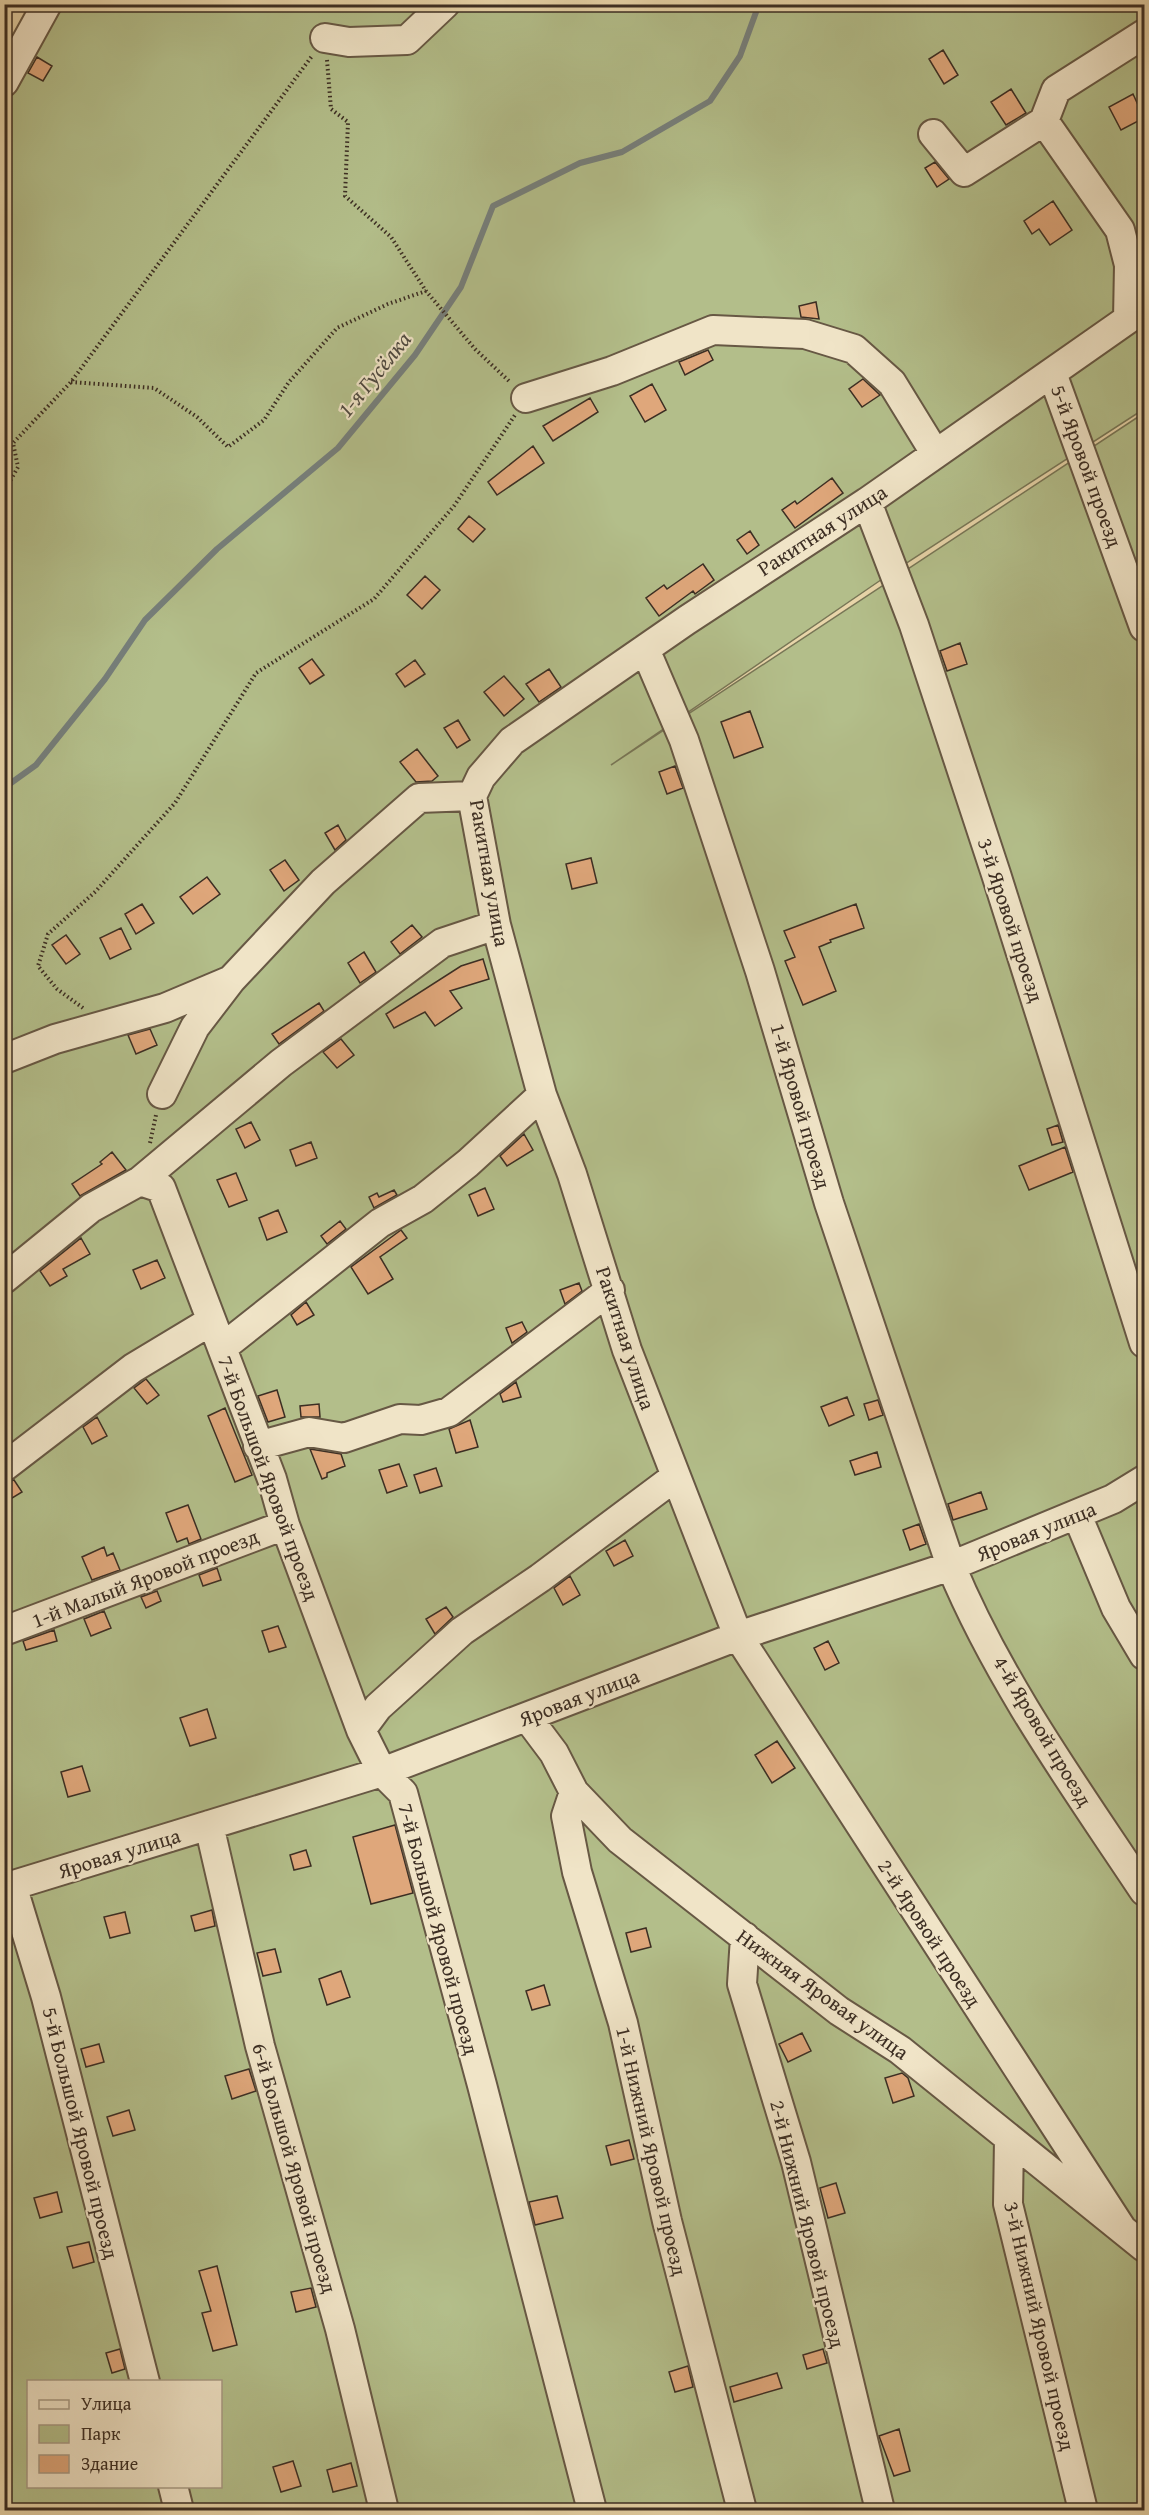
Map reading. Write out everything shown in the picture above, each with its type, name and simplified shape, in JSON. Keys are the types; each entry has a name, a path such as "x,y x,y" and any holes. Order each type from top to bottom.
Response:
{"street":[{"path":"4,82 47,4"},
{"path":"325,38 349,42 407,40 445,4"},
{"path":"933,134 963,172 1044,121 1056,90 1144,34"},
{"path":"1044,121 1120,230 1129,265 1136,314"},
{"name":"Ракитная улица","path":"738,1636 627,1350 610,1290 542,1095 496,925 472,796 481,777 512,741 867,502 1136,314"},
{"path":"526,398 612,371 713,330 805,334 854,349 892,383 935,453"},
{"name":"5-й Яровой проезд","path":"1053,373 1144,627"},
{"name":"3-й Яровой проезд","path":"867,502 914,625 1046,1025 1144,1343"},
{"name":"1-й Яровой проезд","path":"645,650 688,751 760,971 829,1203 951,1566"},
{"path":"162,1094 195,1027 231,980 323,882 419,798 472,796"},
{"path":"4,1279 91,1208 140,1181 281,1063 442,943 496,925"},
{"path":"4,1059 55,1039 165,1008 231,980"},
{"path":"222,1348 381,1223 423,1199 468,1163 542,1095"},
{"name":"7-й Большой Яровой проезд","path":"140,1181 162,1188 272,1479 285,1525 360,1730 382,1772 403,1793 482,2085 592,2511"},
{"path":"258,1446 309,1432 344,1438 400,1419 421,1420 449,1412 610,1290"},
{"path":"4,1467 133,1368 211,1321"},
{"path":"360,1730 378,1707 462,1630 540,1578 675,1478"},
{"name":"Яровая улица","path":"8,1886 382,1772 738,1636 951,1566 1113,1499 1144,1480"},
{"path":"1077,1515 1116,1608 1144,1655"},
{"name":"1-й Малый Яровой проезд","path":"4,1631 285,1525"},
{"name":"4-й Яровой проезд","path":"951,1566 967,1605 1046,1743 1144,1891"},
{"name":"2-й Яровой проезд","path":"738,1636 1122,2229"},
{"name":"Нижняя Яровая улица","path":"527,1717 554,1753 574,1792 620,1840 839,2012 900,2050 1144,2247"},
{"name":"1-й Нижний Яровой проезд","path":"574,1792 566,1816 577,1872 623,2023 667,2221 742,2511"},
{"name":"6-й Большой Яровой проезд","path":"209,1825 261,2046 340,2329 384,2511"},
{"name":"5-й Большой Яровой проезд","path":"8,1886 46,1997 144,2380"},
{"name":"2-й Нижний Яровой проезд","path":"745,1937 742,1984 796,2162 880,2511"},
{"name":"3-й Нижний Яровой проезд","path":"1009,2139 1008,2204 1083,2511"},
{"path":"173,2488 179,2511"}],"path":[{"path":"105,1025 57,989 38,966 48,934 96,891 175,803 256,673 374,599 454,506 526,398 474,349 426,291 390,237 345,196 348,122 331,109 325,38"},
{"path":"4,492 18,467 14,442 71,382 325,38"},
{"path":"71,382 154,388 197,417 228,447 264,420 289,382 337,328 388,304 426,291"},
{"path":"140,1181 162,1094"}],"green space":[{"path":"57,5 1144,5 1144,409 891,573 611,765 1144,413 1144,2510 5,2510 5,103"}],"building":[{"path":"943,50 958,75 944,84 929,59"},
{"path":"37,57 52,66 43,81 28,73"},
{"path":"1011,89 1026,113 1006,125 991,102"},
{"path":"1133,94 1144,118 1121,130 1109,107"},
{"path":"935,162 949,179 937,187 925,168"},
{"path":"1053,201 1072,230 1050,245 1039,229 1032,234 1024,221"},
{"path":"816,302 819,319 801,317 799,306"},
{"path":"708,350 713,360 685,375 679,362"},
{"path":"863,379 880,395 862,407 849,389"},
{"path":"652,384 666,410 645,422 630,396"},
{"path":"590,398 598,412 553,441 543,426"},
{"path":"533,446 544,463 497,495 488,482"},
{"path":"832,478 843,493 795,528 782,510 795,501 797,504"},
{"path":"469,516 485,529 473,542 458,529"},
{"path":"750,531 759,545 747,554 737,540"},
{"path":"703,564 714,580 695,594 693,591 659,616 646,598 664,585 667,589"},
{"path":"425,576 440,590 422,609 407,595"},
{"path":"960,643 967,664 947,671 940,651"},
{"path":"312,659 324,675 310,684 299,668"},
{"path":"415,660 425,674 405,687 396,674"},
{"path":"549,669 561,687 539,702 526,684"},
{"path":"504,676 524,699 504,716 484,692"},
{"path":"750,711 763,747 734,758 721,722"},
{"path":"458,720 470,740 457,748 444,728"},
{"path":"417,749 438,776 432,781 416,782 400,762"},
{"path":"675,766 683,788 667,794 659,772"},
{"path":"338,825 346,840 335,850 325,833"},
{"path":"591,858 597,883 572,889 566,864"},
{"path":"285,860 299,880 284,891 270,870"},
{"path":"207,877 220,894 193,914 180,897"},
{"path":"142,904 154,923 136,934 125,914"},
{"path":"856,904 864,928 830,940 831,942 819,947 836,991 803,1005 785,961 795,957 784,931"},
{"path":"412,925 422,937 400,954 391,942"},
{"path":"121,928 131,949 110,959 100,938"},
{"path":"66,935 80,954 66,964 52,945"},
{"path":"364,952 376,972 360,983 348,963"},
{"path":"483,959 489,979 450,991 462,1008 435,1026 425,1012 394,1028 386,1014 461,966"},
{"path":"319,1003 324,1011 279,1044 272,1034"},
{"path":"150,1029 157,1045 136,1054 128,1035"},
{"path":"341,1039 354,1055 337,1068 323,1052"},
{"path":"251,1122 260,1140 245,1148 236,1129"},
{"path":"1058,1125 1063,1142 1052,1145 1047,1129"},
{"path":"524,1134 533,1150 507,1166 500,1156"},
{"path":"311,1142 317,1158 296,1166 290,1150"},
{"path":"1065,1147 1073,1172 1029,1190 1019,1166"},
{"path":"112,1152 126,1170 80,1196 72,1184 102,1164 100,1162"},
{"path":"236,1173 247,1200 229,1207 217,1180"},
{"path":"485,1188 494,1209 478,1216 469,1195"},
{"path":"394,1190 397,1195 374,1208 369,1197 377,1193 379,1197"},
{"path":"278,1210 287,1232 267,1240 259,1218"},
{"path":"340,1221 346,1229 327,1244 321,1236"},
{"path":"401,1230 407,1238 380,1257 393,1279 368,1294 351,1267"},
{"path":"81,1238 90,1254 63,1269 67,1276 50,1286 40,1271"},
{"path":"157,1260 165,1278 141,1289 133,1270"},
{"path":"579,1283 582,1291 565,1304 560,1290"},
{"path":"306,1302 314,1315 297,1325 291,1315"},
{"path":"522,1322 527,1332 512,1343 506,1328"},
{"path":"146,1379 159,1395 147,1404 134,1388"},
{"path":"516,1382 521,1397 503,1402 500,1394"},
{"path":"277,1390 285,1417 268,1422 258,1396"},
{"path":"847,1397 854,1415 829,1426 821,1407"},
{"path":"878,1400 883,1415 869,1420 864,1404"},
{"path":"319,1404 320,1417 301,1417 300,1406"},
{"path":"225,1408 252,1475 235,1482 208,1416"},
{"path":"97,1417 107,1436 92,1444 83,1427"},
{"path":"470,1420 478,1447 456,1453 449,1429"},
{"path":"310,1449 341,1454 345,1466 327,1473 327,1477 322,1479"},
{"path":"877,1452 881,1467 855,1475 850,1461"},
{"path":"399,1464 407,1486 387,1493 379,1470"},
{"path":"436,1468 442,1486 420,1493 414,1475"},
{"path":"14,1480 22,1492 4,1503 4,1483"},
{"path":"981,1492 987,1509 953,1520 948,1504"},
{"path":"188,1505 201,1539 189,1544 187,1538 177,1542 166,1513"},
{"path":"919,1524 926,1544 910,1550 903,1530"},
{"path":"625,1540 633,1556 614,1566 606,1551"},
{"path":"104,1547 107,1556 113,1553 120,1570 92,1580 82,1557"},
{"path":"217,1568 221,1580 203,1586 199,1575"},
{"path":"570,1576 580,1595 563,1605 554,1588"},
{"path":"157,1591 161,1601 146,1608 141,1597"},
{"path":"446,1607 453,1617 435,1634 426,1619"},
{"path":"104,1611 111,1628 91,1636 84,1619"},
{"path":"278,1626 286,1647 269,1652 262,1631"},
{"path":"54,1630 57,1641 26,1650 23,1641"},
{"path":"828,1641 839,1663 825,1670 814,1648"},
{"path":"207,1709 216,1738 190,1746 180,1718"},
{"path":"777,1741 795,1768 772,1783 755,1755"},
{"path":"82,1766 90,1791 68,1797 61,1772"},
{"path":"395,1825 413,1893 371,1904 353,1837"},
{"path":"306,1850 311,1866 294,1870 290,1855"},
{"path":"212,1910 215,1926 195,1931 191,1916"},
{"path":"125,1912 130,1933 110,1938 104,1917"},
{"path":"646,1928 651,1947 631,1952 626,1933"},
{"path":"275,1949 281,1972 263,1976 257,1953"},
{"path":"341,1971 350,1997 327,2005 319,1979"},
{"path":"544,1985 550,2005 532,2010 526,1991"},
{"path":"802,2033 811,2051 788,2062 779,2044"},
{"path":"99,2044 104,2062 86,2067 81,2049"},
{"path":"249,2069 256,2091 232,2099 225,2076"},
{"path":"902,2073 908,2078 914,2096 893,2103 885,2078"},
{"path":"129,2110 135,2130 113,2136 107,2117"},
{"path":"629,2140 634,2159 611,2165 606,2146"},
{"path":"836,2183 845,2213 828,2218 820,2188"},
{"path":"57,2192 62,2212 40,2218 34,2198"},
{"path":"557,2196 563,2218 535,2225 529,2202"},
{"path":"89,2242 94,2262 73,2268 67,2247"},
{"path":"217,2266 237,2345 213,2351 202,2313 211,2311 199,2271"},
{"path":"311,2288 316,2307 296,2312 291,2292"},
{"path":"120,2349 125,2369 112,2373 106,2353"},
{"path":"823,2349 827,2363 807,2369 803,2355"},
{"path":"688,2366 693,2387 675,2392 669,2372"},
{"path":"777,2373 782,2388 734,2402 730,2387"},
{"path":"899,2429 910,2471 894,2476 879,2436"},
{"path":"293,2461 301,2486 281,2492 273,2467"},
{"path":"351,2463 357,2486 333,2492 327,2470"}],"waterway":[{"name":"1-я Гусёлка","path":"4,788 36,765 105,679 145,620 217,549 338,448 415,355 461,287 493,206 580,163 622,152 710,101 740,56 759,4"}]}
